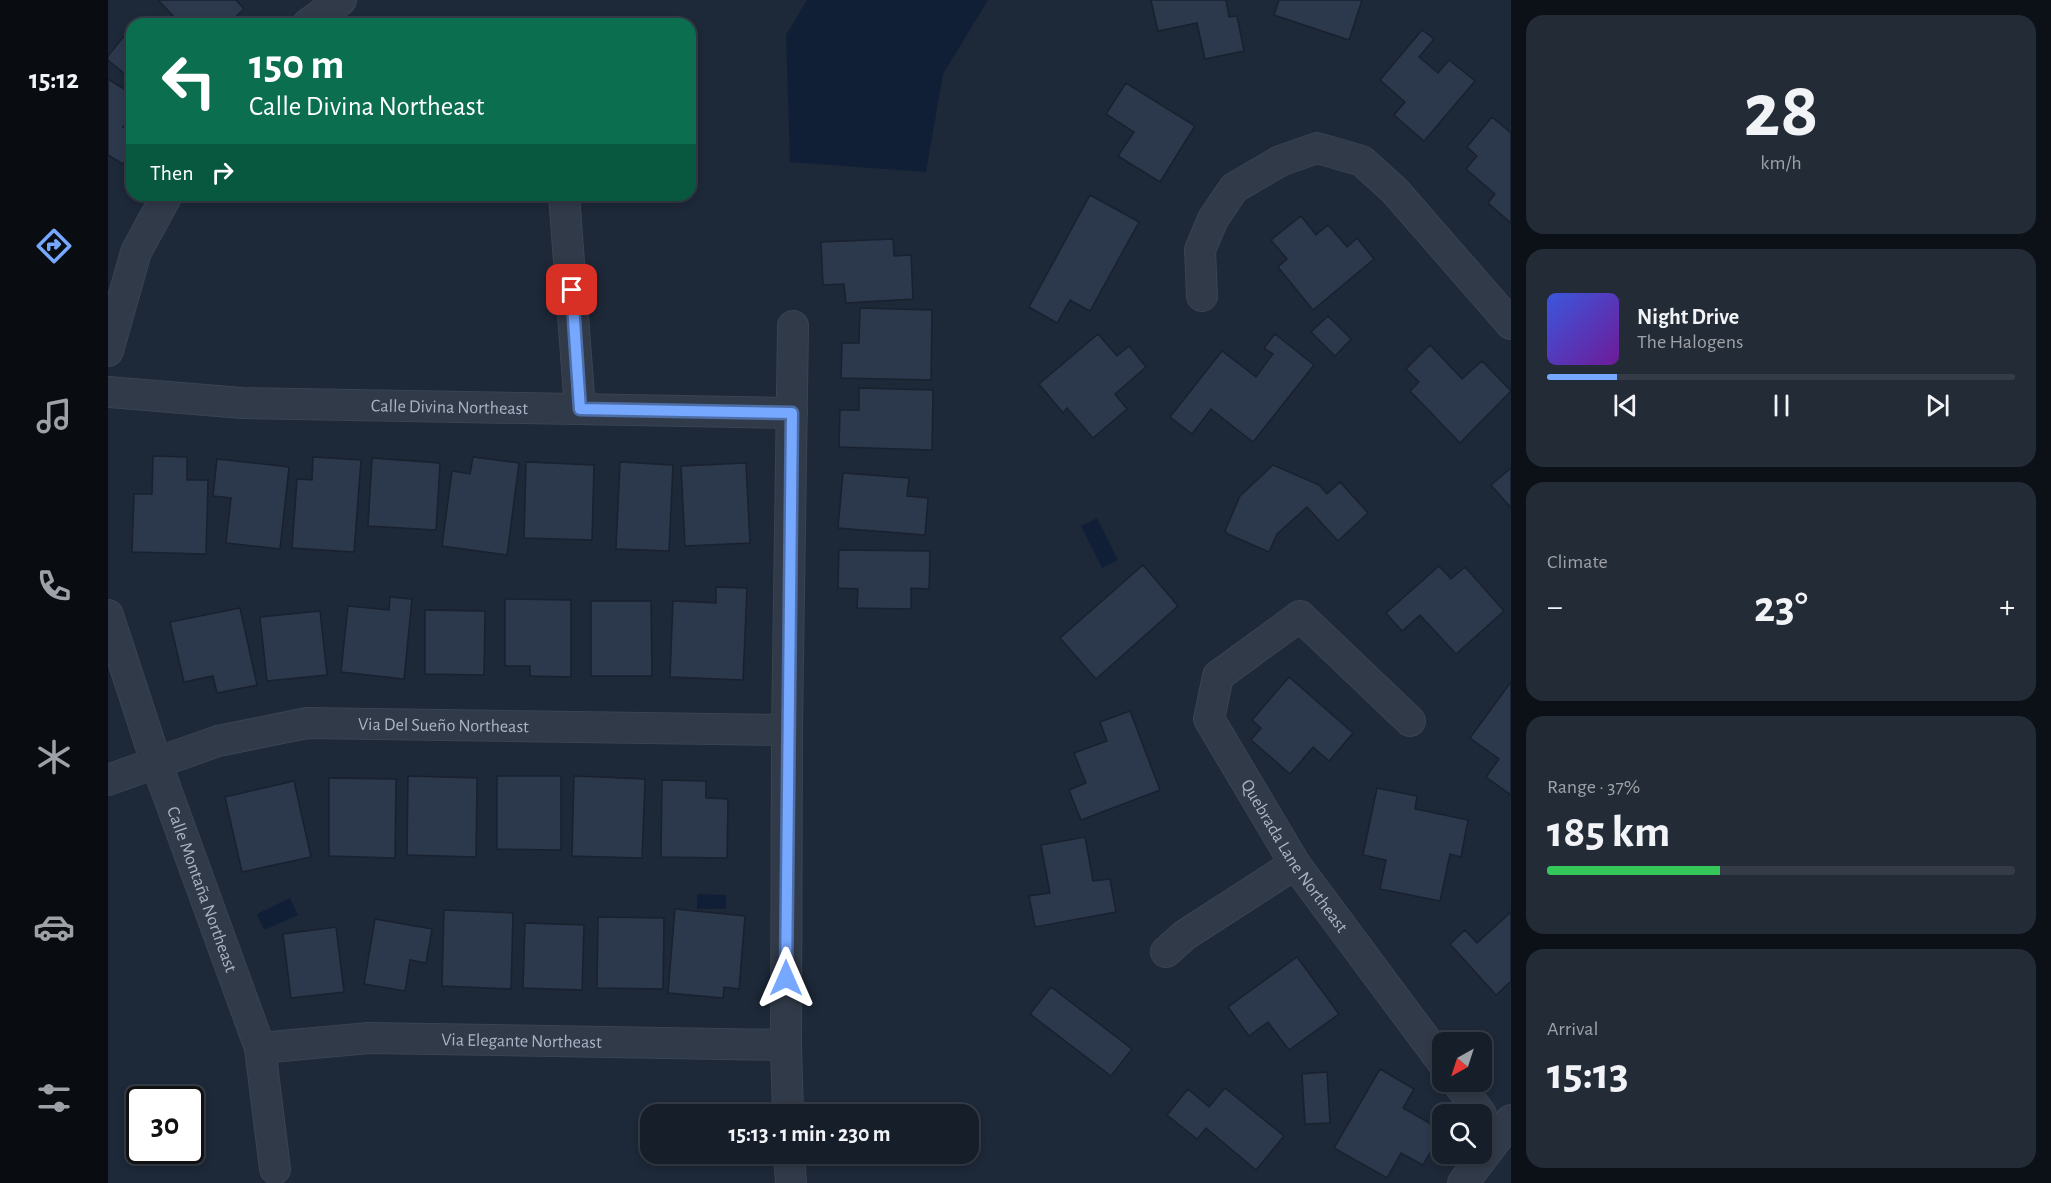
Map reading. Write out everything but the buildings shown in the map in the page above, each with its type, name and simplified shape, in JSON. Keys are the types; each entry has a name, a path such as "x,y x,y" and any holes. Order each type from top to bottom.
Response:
{"street":[{"path":"316,18 341,0"},
{"path":"1202,296 1200,250 1213,219 1234,189 1280,161 1317,148 1362,161 1371,169 1395,191 1511,324"},
{"path":"108,351 136,252 165,201"},
{"path":"564,201 580,409"},
{"path":"788,1104 787,730 793,326"},
{"name":"Calle Divina Northeast","path":"108,392 242,403 792,413"},
{"name":"Calle Montaña Northeast","path":"108,615 156,762 260,1048 275,1169"},
{"name":"Quebrada Lane Northeast","path":"1410,721 1300,616 1218,676 1209,719 1295,864 1432,1048"},
{"name":"Via Del Sueño Northeast","path":"108,780 218,741 307,723 787,730"},
{"path":"1166,952 1185,935 1295,864"},
{"name":"Via Elegante Northeast","path":"260,1048 369,1038 786,1045"},
{"path":"1463,1183 1493,1122 1465,1092"},
{"path":"789,1164 790,1183"}],"water":[{"path":"807,0 988,0 943,74 926,172 790,162 786,35"},
{"path":"1097,518 1118,560 1102,568 1081,526"},
{"path":"697,894 726,895 726,909 697,909"},
{"path":"290,898 298,915 264,930 257,914"}],"route":[{"path":"572,290 580,409 792,413 786,978"}]}
